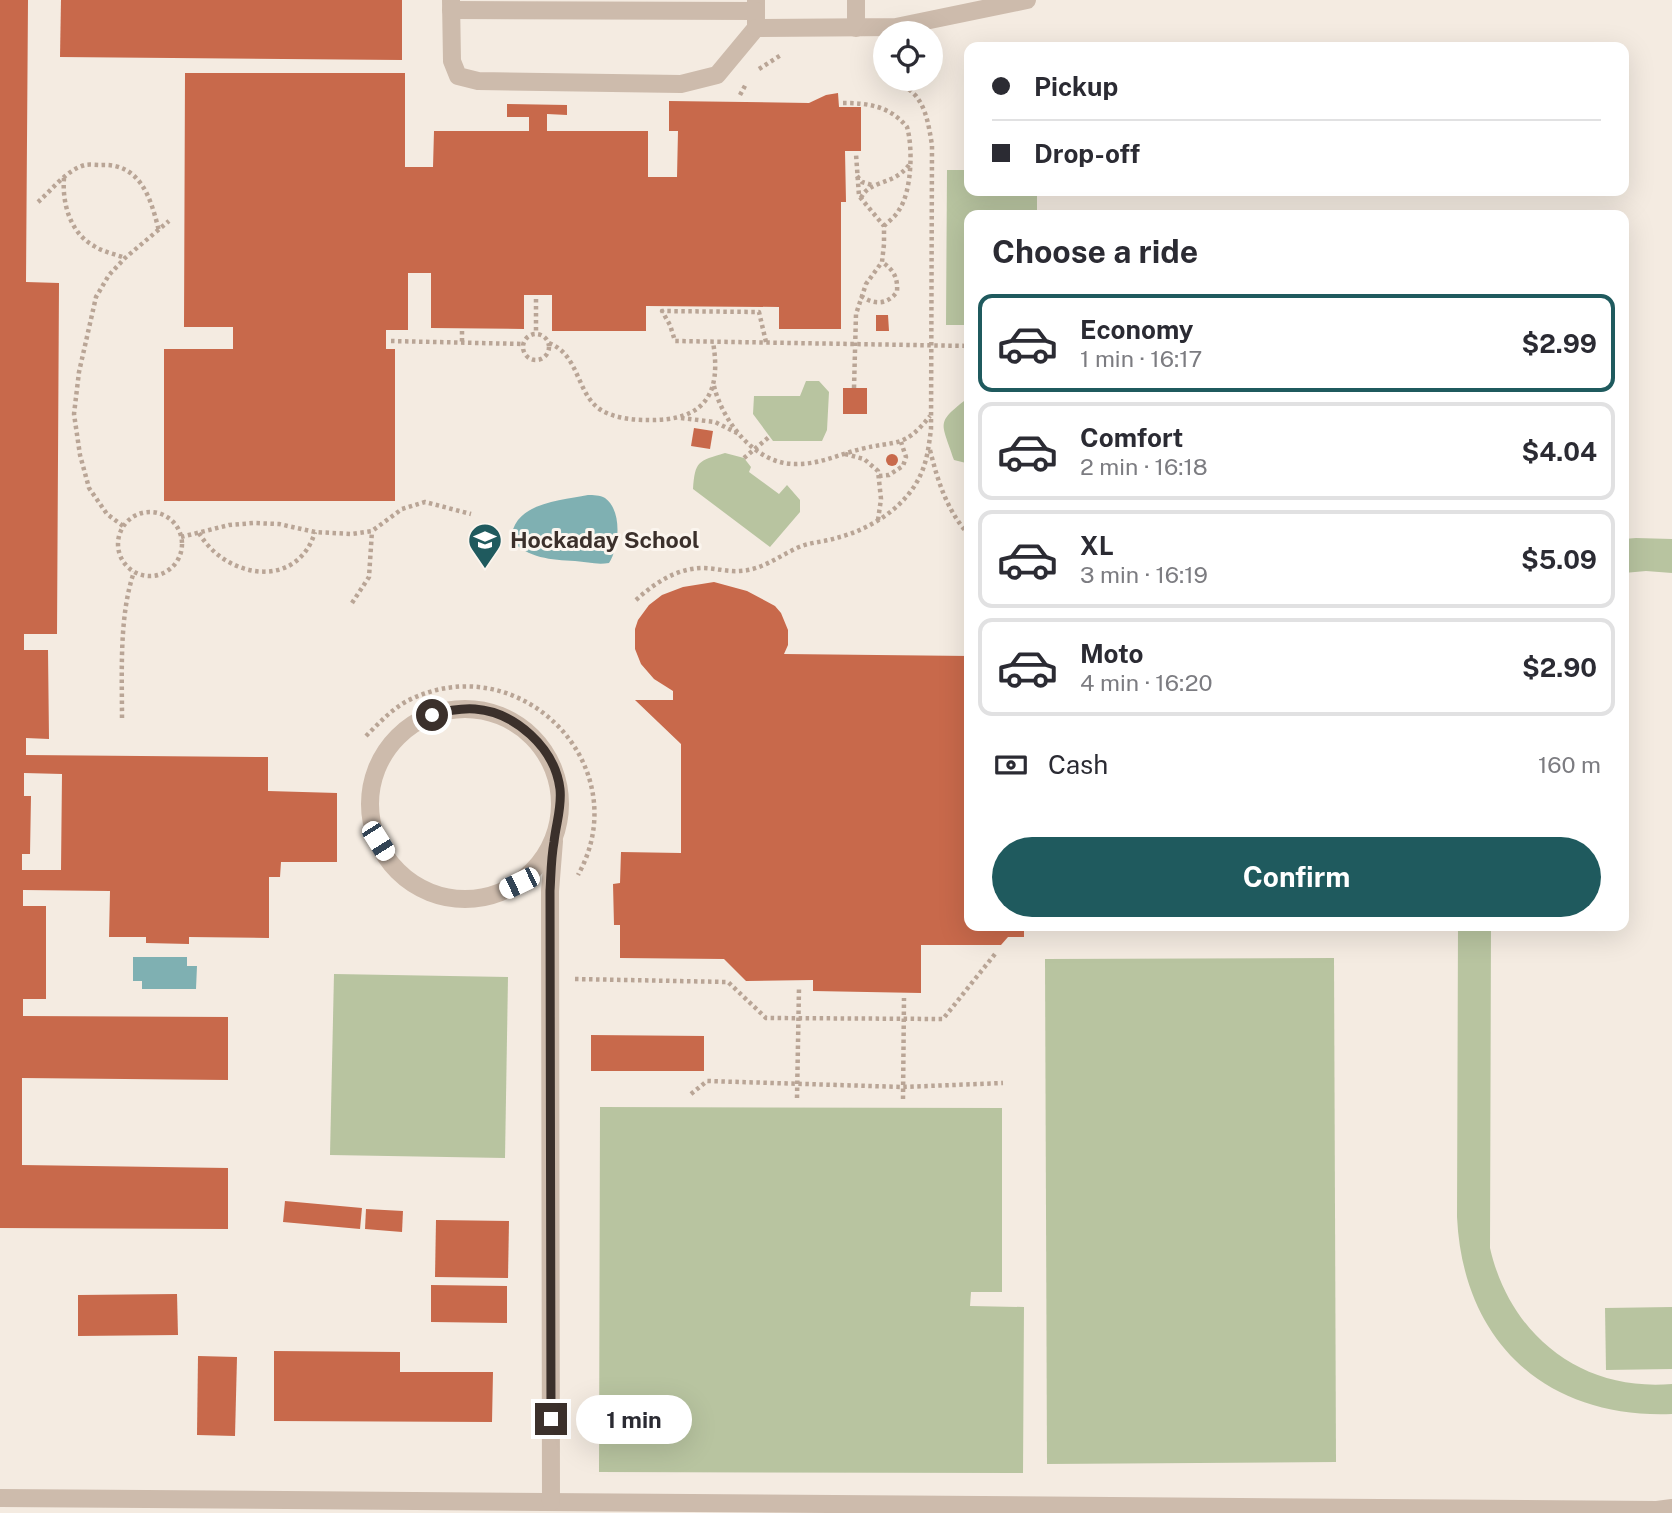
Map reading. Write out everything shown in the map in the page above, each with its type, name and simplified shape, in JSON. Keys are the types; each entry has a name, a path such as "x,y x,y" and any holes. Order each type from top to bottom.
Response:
{"lane":[{"path":"856,0 856,28"},
{"path":"756,13 717,75 681,84 478,81 458,76 452,61 451,5 756,13 856,28 897,27 957,7 1027,0"},
{"path":"551,1502 550,891 554,841 561,814 560,786 550,760 534,737 517,723 476,709 432,715 413,724 396,739 383,756 374,776 370,798 378,841 392,865 413,883 438,895 466,899 493,895 519,883 539,865 554,841"},
{"path":"0,1498 1672,1508"}],"path":[{"path":"754,74 785,54"},
{"path":"740,95 747,82"},
{"path":"636,600 664,578 682,571 702,568 739,572 755,568 799,547 844,536 878,520 898,505 920,478 929,445 931,414 932,145 927,116 910,91"},
{"path":"843,103 865,103 890,110 907,127 910,137 905,196 899,210 884,226"},
{"path":"854,388 856,314 866,284 883,262 884,226 861,198 856,154"},
{"path":"38,202 64,177 84,165 110,164 135,174 152,204 159,231"},
{"path":"861,198 864,191 902,174 909,164"},
{"path":"857,176 862,182 873,186"},
{"path":"64,177 63,195 68,216 79,232 92,246 125,258"},
{"path":"123,526 107,514 89,488 80,455 74,414 79,372 96,297 109,275 169,221"},
{"path":"860,296 868,301 883,303 892,299 897,292 895,275 883,262"},
{"path":"536,299 536,334"},
{"path":"766,342 759,312 662,311 675,341 964,346"},
{"path":"462,331 462,342"},
{"path":"550,343 547,356 539,361 526,356 523,344 528,336 544,336 567,355 587,394 596,406 605,412 635,419 680,418 715,422 741,435"},
{"path":"391,341 523,344"},
{"path":"680,418 705,404 714,386 716,356 713,342"},
{"path":"714,386 722,408 741,435 756,450 780,463 798,464 901,442 917,432 931,414"},
{"path":"744,458 769,437"},
{"path":"879,476 890,475 904,467 906,457 901,442"},
{"path":"929,445 945,500 964,529"},
{"path":"844,454 864,459 873,465 879,476 881,508 878,520"},
{"path":"181,537 229,525 254,523 279,524 315,532 351,534 372,531 402,509 425,502 471,514"},
{"path":"139,514 161,514 170,519 178,527 182,547 173,567 154,576 134,572 126,565 118,546 123,526 139,514"},
{"path":"352,603 369,577 372,531"},
{"path":"199,533 207,546 227,562 261,573 289,566 311,545 315,532"},
{"path":"122,718 122,669 128,589 134,572"},
{"path":"366,736 385,717 406,702 430,692 456,687 482,687 507,693 552,718 583,760 592,785 595,810 592,836 585,861 573,884"},
{"path":"570,979 728,982 766,1018 943,1018 995,954"},
{"path":"797,1098 799,988"},
{"path":"903,1099 904,998"},
{"path":"691,1094 707,1081 903,1087 1003,1083"}],"green space":[{"path":"947,170 964,170 964,196 1037,196 1037,210 964,210 964,325 946,325"},
{"path":"806,381 819,381 829,392 827,430 822,441 773,441 753,414 754,396 800,396"},
{"path":"964,401 964,462 954,460 944,430 946,418"},
{"path":"725,453 744,458 751,467 749,472 779,494 787,485 800,500 800,512 770,547 693,489 695,473 700,463"},
{"path":"1629,539 1672,539 1672,573 1629,573"},
{"path":"1458,931 1491,931 1490,1248 1500,1279 1514,1307 1532,1331 1554,1352 1580,1367 1608,1378 1639,1384 1672,1384 1672,1414 1627,1412 1586,1403 1550,1387 1520,1364 1494,1336 1475,1301 1463,1262 1457,1217"},
{"path":"1334,958 1336,1462 1047,1464 1045,959"},
{"path":"334,974 508,977 505,1158 330,1155"},
{"path":"600,1107 1002,1108 1002,1292 971,1292 970,1306 1024,1307 1023,1473 599,1472"},
{"path":"1672,1307 1672,1369 1606,1370 1605,1308"}],"water":[{"path":"588,495 605,498 615,512 617,539 609,563 596,564 540,557 525,551 511,540 514,527 529,511 540,505"},
{"path":"133,957 187,957 187,966 197,966 196,989 142,989 142,981 133,981"}],"building":[{"path":"0,0 28,0 26,282 59,283 57,634 24,634 24,650 48,650 49,739 26,738 26,755 268,757 268,791 337,793 337,862 281,862 280,877 269,877 269,938 189,937 189,944 146,943 146,937 109,937 110,891 23,890 23,906 46,906 46,999 23,999 23,1016 228,1017 228,1080 22,1078 22,1165 228,1168 228,1229 0,1228","holes":["24,773 62,774 61,870 22,870 22,854 30,854 31,796 24,796"]},
{"path":"61,0 402,0 402,60 60,57"},
{"path":"185,73 405,73 405,167 433,167 434,131 529,131 529,117 507,117 507,104 567,105 567,115 547,114 547,131 648,131 648,177 677,177 678,131 669,131 669,101 809,103 838,93 839,107 861,107 861,151 845,151 846,202 841,202 841,329 779,329 779,307 646,306 646,331 552,331 552,295 524,295 524,329 431,328 431,273 408,273 408,330 386,330 386,349 395,349 395,501 164,501 164,349 233,349 233,327 184,327"},
{"path":"876,315 888,315 889,331 876,331"},
{"path":"843,388 867,388 867,414 843,414"},
{"path":"694,428 713,431 710,449 691,446"},
{"path":"887,455 897,455 897,465 887,465"},
{"path":"714,582 747,591 775,606 788,630 788,645 784,654 964,656 964,931 1024,931 1024,937 1008,937 1001,945 921,945 921,993 813,991 813,980 746,981 724,959 620,958 620,925 614,925 613,884 620,883 621,852 681,853 681,744 635,700 673,700 673,691 654,679 641,664 635,649 635,629 649,605 662,595 683,587"},
{"path":"591,1035 704,1036 704,1071 591,1071"},
{"path":"285,1201 362,1208 360,1229 283,1222"},
{"path":"366,1209 403,1211 402,1232 365,1229"},
{"path":"436,1220 509,1221 508,1278 435,1277"},
{"path":"431,1285 507,1286 507,1323 431,1322"},
{"path":"177,1294 178,1335 78,1336 78,1295"},
{"path":"274,1351 400,1352 400,1372 493,1372 492,1422 274,1421"},
{"path":"198,1356 237,1357 235,1436 197,1435"}],"place":[{"name":"Hockaday School","path":"485,570"}],"route":[{"path":"432,715 476,709 517,723 534,737 550,760 560,786 561,814 554,841 550,891 551,1419"}]}
